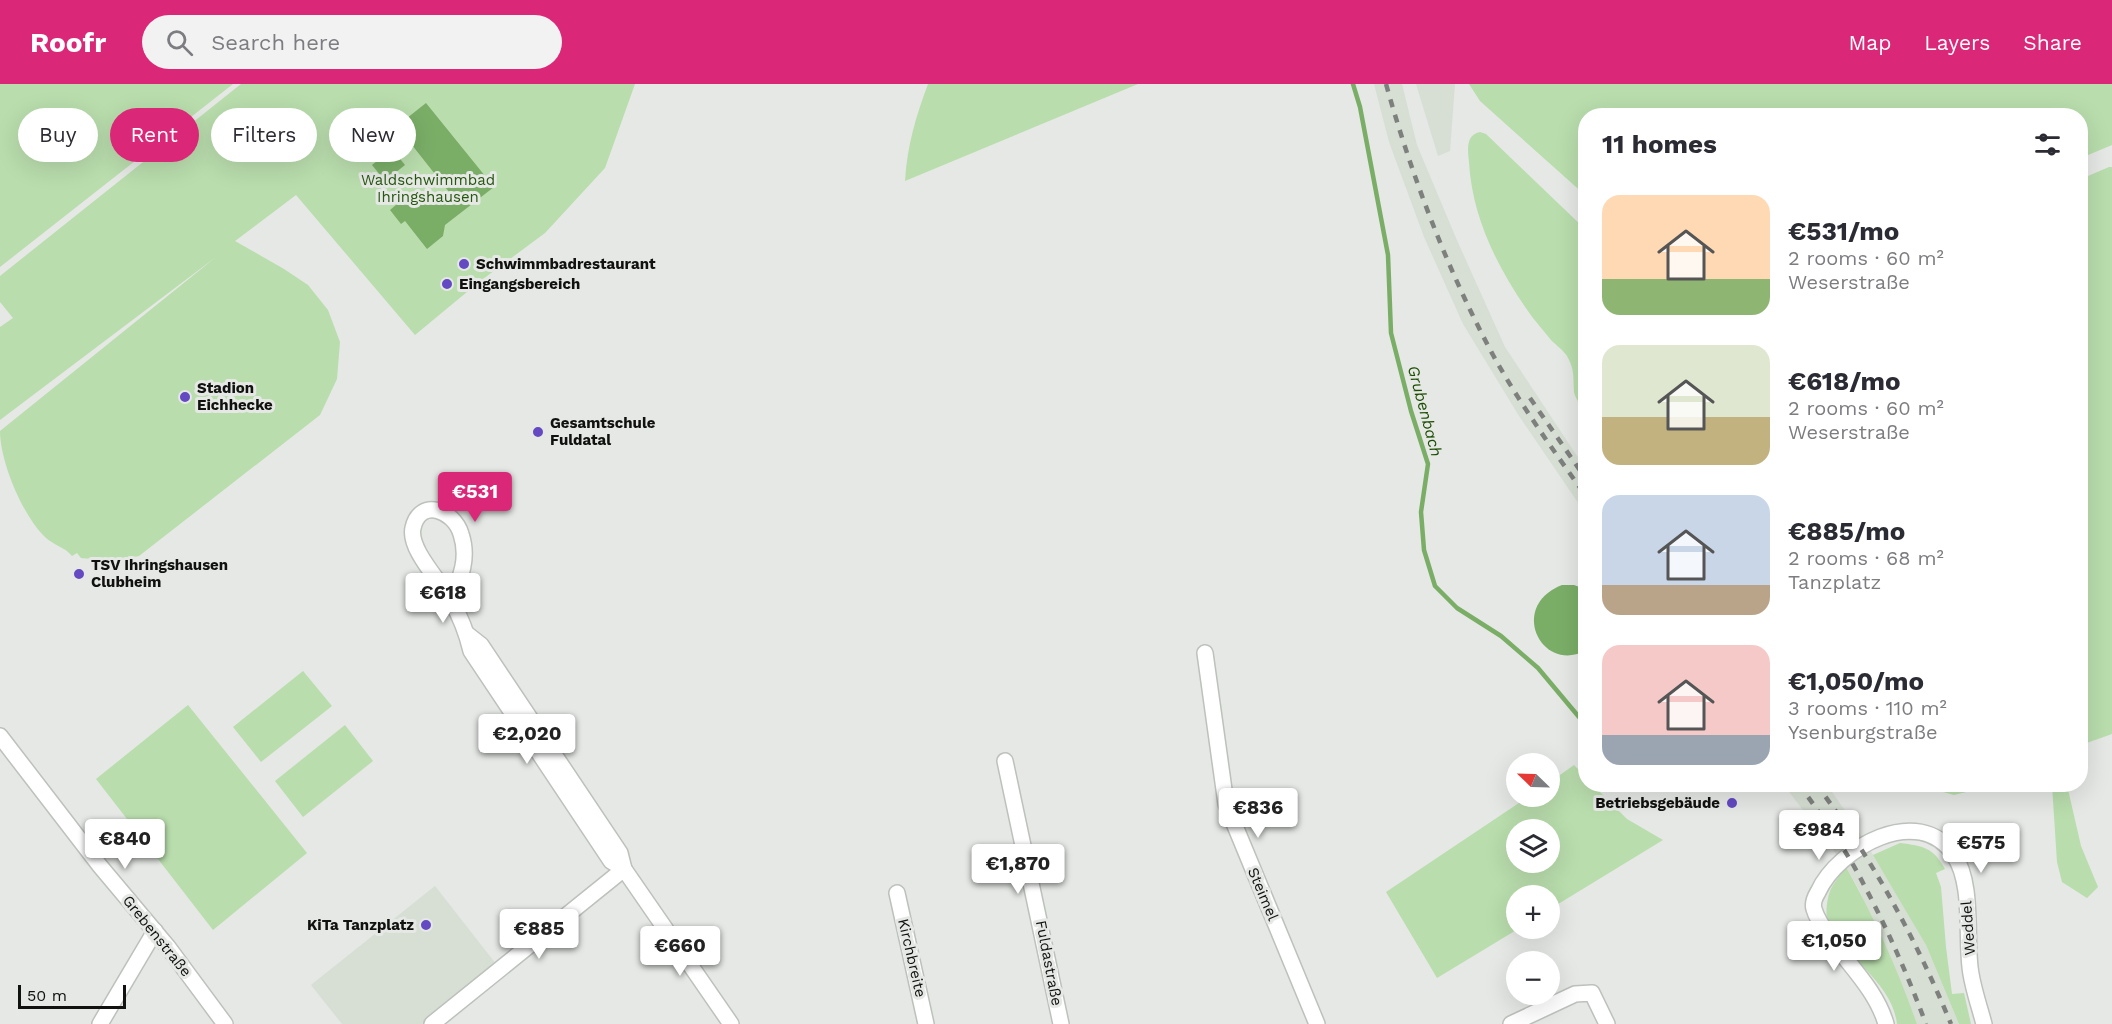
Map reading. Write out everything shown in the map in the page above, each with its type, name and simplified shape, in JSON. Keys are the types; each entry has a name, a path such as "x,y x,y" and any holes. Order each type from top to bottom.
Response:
{"street":[{"path":"451,600 461,576 465,548 459,527 451,517 440,510 425,512 417,520 413,529 413,539 451,600 467,634 471,651 611,861 624,869 731,1024"},
{"name":"Steimel","path":"1205,653 1226,804 1317,1024"},
{"name":"Grebenstraße","path":"0,736 100,866 168,947 225,1024"},
{"name":"Fuldastraße","path":"1005,760 1061,1024"},
{"name":"Weddel","path":"1886,1024 1871,990 1824,930 1814,909 1814,902 1823,882 1838,864 1870,841 1890,833 1914,831 1930,835 1944,844 1955,855 1965,878 1970,968 1984,1024"},
{"path":"432,1024 624,869"},
{"name":"Kirchbreite","path":"897,893 926,1024"},
{"path":"100,1024 154,931"},
{"path":"1511,1024 1575,994 1592,993 1607,1024"}],"shaded area":[{"path":"1374,84 1402,84 1417,145 1505,347 1578,457 1578,503 1519,416 1463,324 1424,237 1389,142"},
{"path":"1416,84 1455,84 1450,151 1438,156"},
{"path":"426,103 494,187 445,225 443,236 427,249 405,221 401,224 390,210 410,193 417,201 443,204 453,197 416,150 416,111"},
{"path":"376,162 403,162 405,165 385,181 372,165"},
{"path":"1562,585 1578,586 1578,653 1569,655 1555,653 1544,645 1537,634 1534,621 1537,607 1546,595"},
{"path":"1789,792 1832,792 1851,819 1926,945 1959,1024 1917,1024 1858,888 1846,867"},
{"name":"KiTa Tanzplatz","path":"435,886 496,964 422,1024 342,1024 311,985"}],"green space":[{"path":"0,84 233,84 199,111 199,108 110,108 110,162 134,162 0,267"},
{"name":"Waldschwimmbad Ihringshausen","path":"241,84 635,84 605,168 545,233 479,282 415,335 296,195 235,241 308,285 328,310 340,342 337,379 320,415 139,556 113,561 81,558 77,553 72,556 45,537 29,516 8,473 0,431 216,257 0,420 0,327 13,318 0,302 0,276 143,162 199,162 199,117"},
{"path":"928,84 1138,84 905,181 913,131"},
{"path":"1469,84 2112,84 2112,145 2088,155 2088,108 1578,108 1578,189 1480,101"},
{"path":"1480,132 1486,134 1578,222 1578,402 1570,361 1521,301 1499,264 1482,225 1471,183 1468,148 1475,134"},
{"path":"2112,167 2112,734 2088,743 2088,176"},
{"path":"303,671 332,706 261,762 233,727"},
{"path":"188,705 307,853 213,930 96,779"},
{"path":"345,725 373,761 303,817 275,781"},
{"path":"1574,765 1578,769 1578,792 1600,792 1627,819 1663,840 1560,903 1560,885 1506,885 1506,936 1437,978 1386,892 1513,807 1560,807 1560,775"},
{"path":"1943,792 1966,792 1954,795"},
{"path":"2052,792 2069,792 2081,846 2098,887 2087,898 2062,882 2057,862"},
{"path":"1900,843 1927,849 1936,856 1945,869 1936,873 1941,887 1952,994 1964,993 1971,1024 1959,1024 1926,945 1873,855"},
{"path":"1846,867 1885,944 1917,1024 1897,1024 1886,995 1845,948 1828,922 1826,912 1829,894"}],"waterway":[{"name":"Grubenbach","path":"1353,84 1360,107 1388,255 1391,333 1411,411 1428,464 1421,512 1424,550 1435,586 1457,608 1501,636 1538,668 1578,716"}],"railway":[{"path":"1386,84 1419,188 1476,322 1514,391 1578,485"},
{"path":"1530,398 1578,467"},
{"path":"1805,792 1857,872 1897,953 1926,1024"},
{"path":"1822,792 1856,841 1908,930 1951,1024"}],"place":[{"name":"Schwimmbadrestaurant","path":"464,264"},
{"name":"Eingangsbereich","path":"447,284"},
{"name":"Stadion Eichhecke","path":"185,397"},
{"name":"Gesamtschule Fuldatal","path":"538,432"},
{"name":"TSV Ihringshausen Clubheim","path":"79,574"},
{"name":"Betriebsgebäude","path":"1732,803"},
{"name":"KiTa Tanzplatz","path":"426,925"}]}
